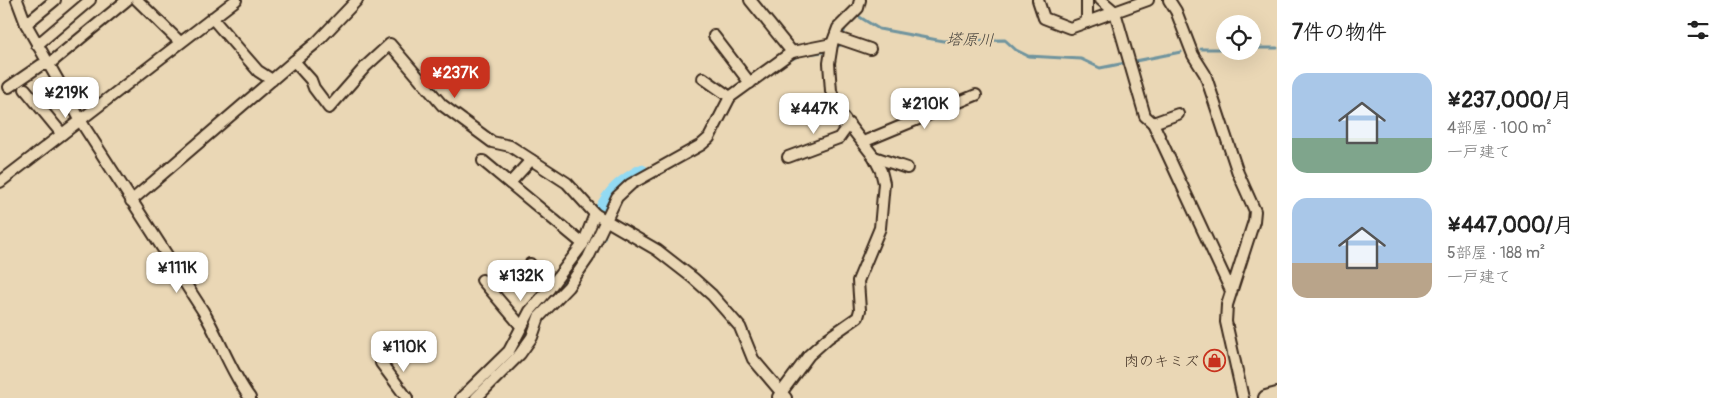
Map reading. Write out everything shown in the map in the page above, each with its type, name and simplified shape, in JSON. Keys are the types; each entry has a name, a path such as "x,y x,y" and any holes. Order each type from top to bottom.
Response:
{"main road":[{"path":"1266,398 1277,394"}],"street":[{"path":"17,0 26,24 48,64 131,201 203,311 239,383 250,398"},
{"path":"26,24 55,0"},
{"path":"37,45 90,0"},
{"path":"9,88 41,65 48,64 127,0"},
{"path":"137,0 180,42"},
{"path":"0,182 236,0"},
{"path":"131,201 317,42 357,0"},
{"path":"750,0 792,52"},
{"path":"294,61 311,80 314,88 329,108 366,66 390,44 442,105 492,142 510,146 567,183 606,222 631,234 657,250 712,295 740,327 753,360 781,396 809,355 858,316 860,310 858,281 880,228 884,183 881,171 864,142 836,104 831,91 828,63 837,40 838,28 858,8 860,0"},
{"path":"1038,0 1044,18 1070,28 1148,0"},
{"path":"1087,0 1087,22"},
{"path":"1101,0 1115,12 1145,116 1153,123 1231,291"},
{"path":"1169,0 1176,11 1193,55 1205,74 1238,173 1255,211 1254,221 1227,305 1226,322 1243,398"},
{"path":"212,18 258,71 272,80"},
{"path":"714,36 750,83"},
{"path":"476,398 520,354 532,337 539,317 568,287 588,258 617,197 630,184 701,145 709,138 730,97 792,52 837,40 870,49"},
{"path":"703,78 730,97"},
{"path":"25,89 62,134"},
{"path":"864,142 976,95"},
{"path":"1153,123 1178,114"},
{"path":"788,157 839,138 849,124"},
{"path":"874,157 907,168"},
{"path":"510,183 531,160"},
{"path":"483,161 583,244"},
{"path":"461,398 509,351 530,311 583,244 596,214"},
{"path":"530,264 549,289"},
{"path":"482,280 519,330 532,337"},
{"path":"381,363 406,398"}],"waterway":[{"name":"塔原川","path":"833,48 840,45 845,28 858,16 879,29 943,41 1005,40 1016,50 1028,56 1081,59 1100,68 1181,52"},
{"name":"塔原川","path":"1261,48 1277,48"},
{"name":"塔原川","path":"1201,49 1216,49"},
{"name":"塔原川","path":"741,95 788,61 800,55 823,52"},
{"name":"塔原川","path":"603,212 610,199 629,181 641,174"},
{"name":"塔原川","path":"529,330 535,317 573,271 597,234"},
{"name":"塔原川","path":"469,398 522,343"}],"place":[{"name":"肉のキミズ","path":"1215,361"}]}
